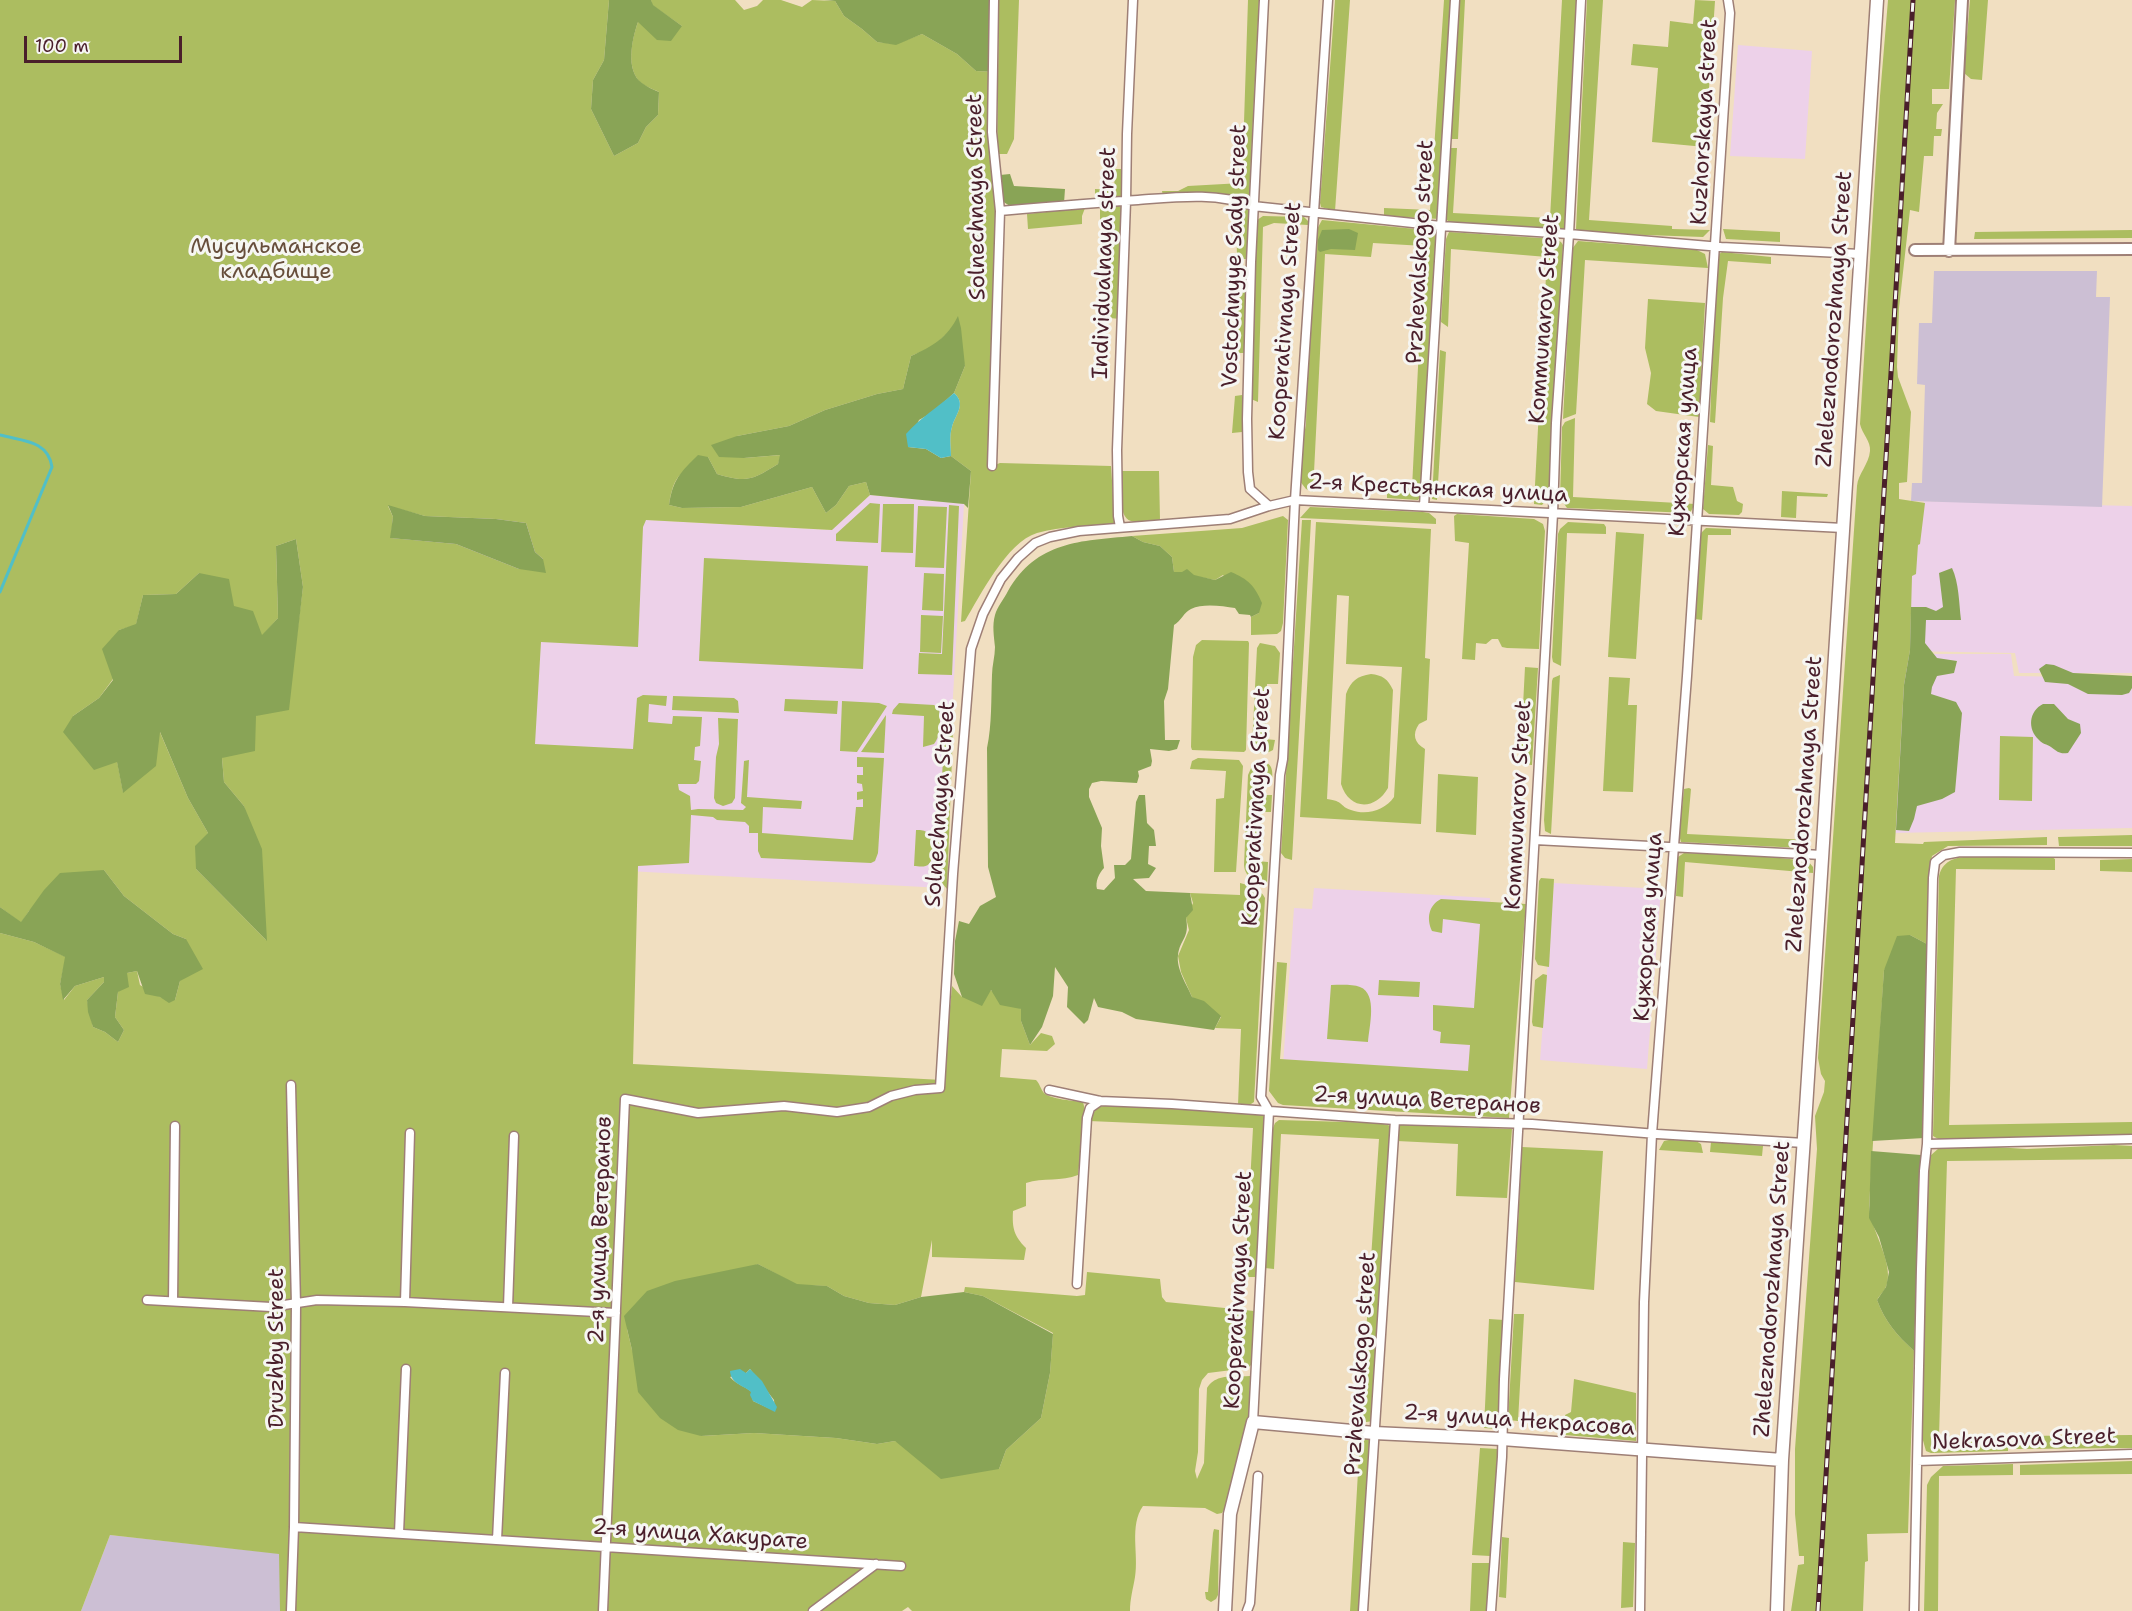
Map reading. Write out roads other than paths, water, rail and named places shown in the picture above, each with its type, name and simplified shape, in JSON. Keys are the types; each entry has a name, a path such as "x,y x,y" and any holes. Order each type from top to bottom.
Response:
{"main road":[{"name":"Zheleznodorozhnaya Street","path":"1777,1611 1782,1460 1877,0"},
{"name":"2-я улица Некрасова","path":"1253,1422 1374,1433 1502,1439 1782,1460"},
{"name":"Kooperativnaya Street","path":"1225,1611 1230,1514 1253,1422"}],"street":[{"name":"Solnechnaya Street","path":"992,466 1000,211 992,132 994,0"},
{"name":"Individualnaya street","path":"1120,527 1117,450 1133,0"},
{"name":"Vostochnyye Sady street","path":"1264,0 1253,206 1247,419 1248,472 1251,489 1269,506"},
{"name":"Kooperativnaya Street","path":"1253,1422 1269,1111 1261,1097 1280,775 1283,759 1295,500 1328,0"},
{"name":"Przhevalskogo street","path":"1424,507 1455,0"},
{"name":"Kommunarov Street","path":"1491,1611 1581,0"},
{"name":"Kuzhorskaya street","path":"1715,246 1729,24 1728,0"},
{"path":"1949,251 1962,0"},
{"path":"1000,211 1196,197 1233,198 1253,206 1441,226 1860,254"},
{"name":"Кужорская улица","path":"1640,1611 1644,1302 1652,1134 1715,246"},
{"path":"1915,250 2132,249"},
{"name":"2-я Крестьянская улица","path":"1035,543 1050,537 1079,531 1230,519 1295,500 1844,528"},
{"name":"Solnechnaya Street","path":"940,1088 953,874 971,649 983,614 1001,579 1018,558 1035,543"},
{"path":"1535,840 1822,855"},
{"path":"1914,1611 1923,1193 1928,1144 1935,862 1944,855 1960,852 2132,853"},
{"name":"Druzhby Street","path":"291,1086 296,1305 291,1611"},
{"name":"2-я улица Ветеранов","path":"603,1611 625,1099 698,1113 784,1106 837,1112 869,1107 891,1096 915,1090 940,1088"},
{"name":"2-я улица Ветеранов","path":"1049,1090 1100,1101 1395,1120 1519,1124 1804,1143"},
{"path":"1077,1284 1087,1118 1090,1108 1100,1101"},
{"name":"Przhevalskogo street","path":"1363,1611 1395,1120"},
{"path":"173,1301 175,1126"},
{"path":"405,1302 410,1133"},
{"path":"508,1307 514,1136"},
{"path":"1928,1144 2132,1140"},
{"path":"147,1300 271,1307 317,1300 405,1302 616,1313"},
{"path":"399,1533 406,1369"},
{"path":"497,1540 505,1373"},
{"name":"Nekrasova Street","path":"1917,1461 2132,1454"},
{"path":"1247,1611 1250,1603 1258,1476"},
{"name":"2-я улица Хакурате","path":"294,1527 901,1566"},
{"path":"813,1611 876,1564"}],"water":[{"path":"954,393 960,405 951,430 951,456 941,458 926,449 908,447 906,434"},
{"path":"740,1369 746,1373 750,1369 762,1381 777,1407 775,1412 753,1401 751,1392 733,1379 730,1371"}],"waterway":[{"path":"0,435 33,443 40,447 50,458 52,467 0,592"}],"railway":[{"path":"1818,1611 1913,0"}],"park label":[{"name":"Мусульманское кладбище","path":"276,260"}]}
